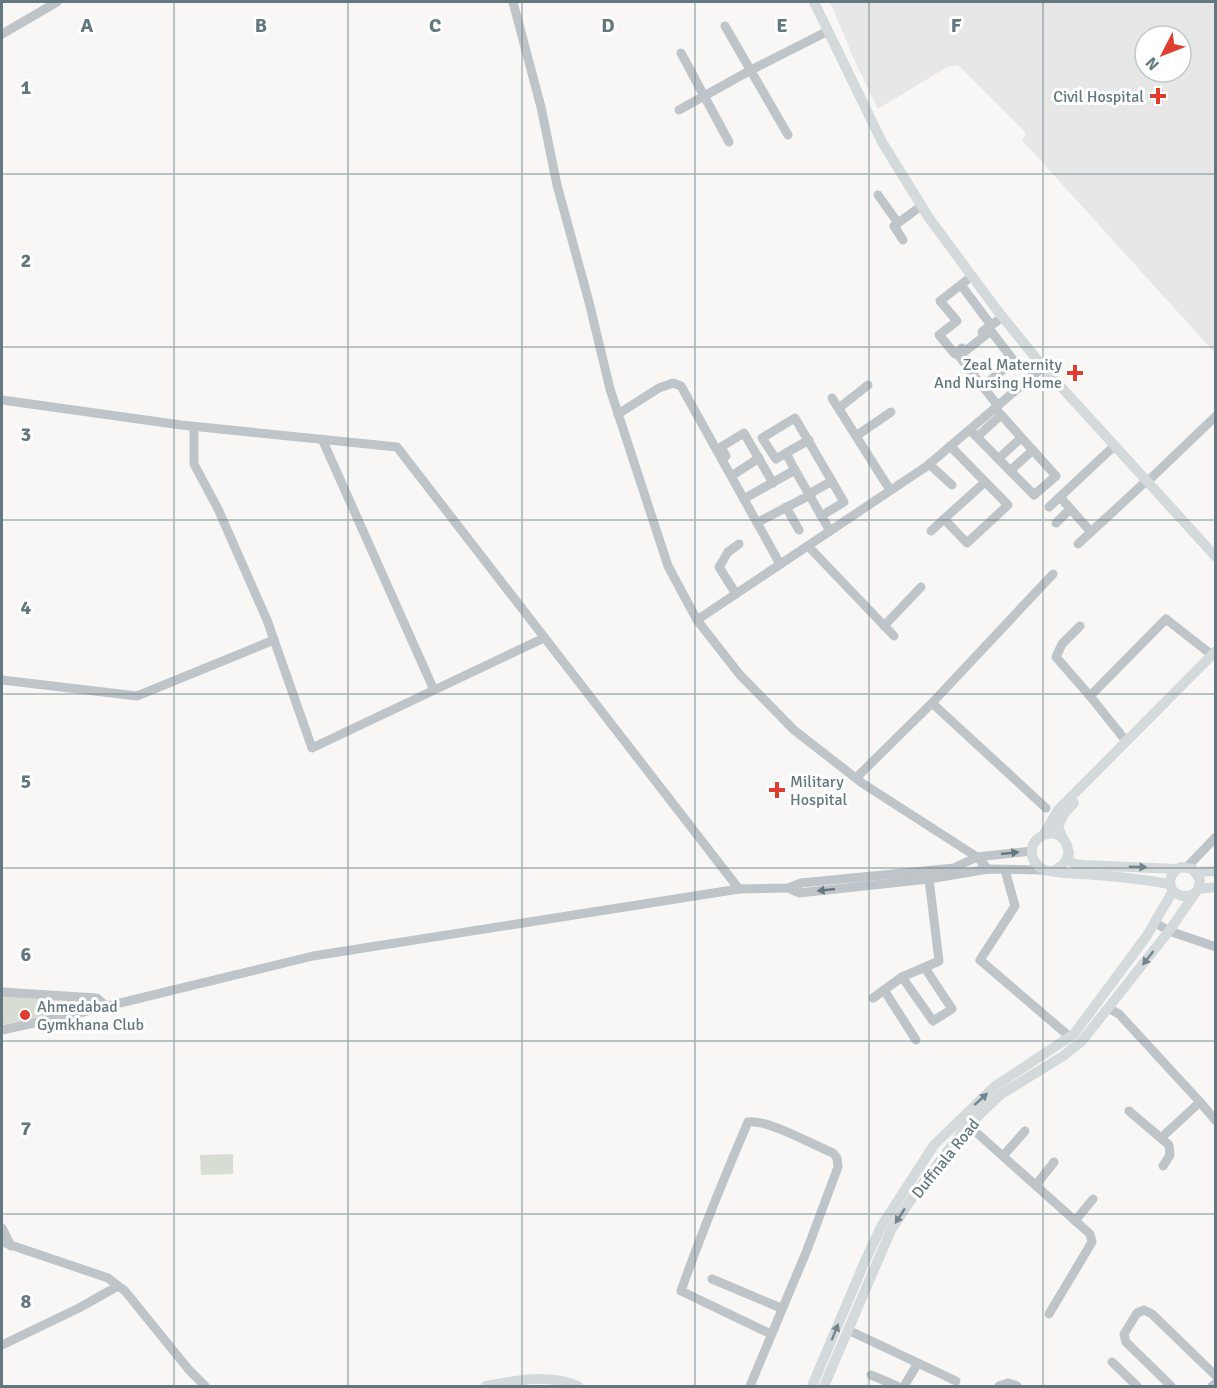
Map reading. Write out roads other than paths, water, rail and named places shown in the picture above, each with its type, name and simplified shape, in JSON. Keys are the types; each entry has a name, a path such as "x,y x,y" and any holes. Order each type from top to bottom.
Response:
{"main road":[{"path":"814,2 879,149 964,282 994,323 1041,369 1215,557"},
{"path":"826,33 882,142 909,187 970,273 1041,369 1215,564"},
{"path":"1214,656 1058,810 1044,834 1035,841 1032,851 1036,864 1050,871 1137,878 1172,888 1181,896 1191,896 1197,891 1215,886"},
{"path":"1214,656 1064,814 1058,826 1069,852 1068,859 1074,864 1215,871"},
{"path":"1044,834 1054,834 1063,839"},
{"path":"1050,871 1066,863 1069,852"},
{"path":"812,1386 882,1225 934,1145 994,1087 1074,1034 1156,923 1172,888 1171,876 1186,869"},
{"path":"1186,869 1200,880 1197,891"},
{"name":"Duffnala Road","path":"824,1386 891,1230 916,1192 968,1125 1000,1095 1063,1056 1082,1041 1169,931 1197,891"},
{"path":"486,1386 516,1380 562,1386"},
{"path":"515,1386 563,1380 578,1386"}],"street":[{"path":"2,34 57,2"},
{"path":"513,2 541,107 557,185 618,414 668,566 696,620 740,675 794,730 856,778 977,857 988,869"},
{"path":"725,26 788,135"},
{"path":"679,110 826,33"},
{"path":"681,53 729,142"},
{"path":"878,195 898,223"},
{"path":"879,216 888,209"},
{"path":"903,240 894,226 917,209"},
{"path":"964,282 940,301 957,321 939,335 955,354 994,323"},
{"path":"973,433 1034,495 1056,476 998,410 959,356 990,331 1014,362 982,387"},
{"path":"696,620 929,464 950,446 973,433 1041,369"},
{"path":"618,414 659,388 673,383 681,386 780,564"},
{"path":"838,408 868,385"},
{"path":"832,398 890,490"},
{"path":"2,400 194,427 397,447 739,889"},
{"path":"856,436 891,412"},
{"path":"1078,544 1215,416"},
{"path":"809,440 776,459 762,438 795,418 809,440 844,502 821,516"},
{"path":"194,427 194,464 218,509 274,640 312,748 544,638"},
{"path":"771,537 721,447 744,433 773,483"},
{"path":"998,459 1021,438"},
{"path":"322,440 434,690"},
{"path":"944,519 967,543 1008,505 950,446"},
{"path":"1048,507 1111,449"},
{"path":"1010,471 1033,450"},
{"path":"786,453 830,531"},
{"path":"736,473 759,458"},
{"path":"929,464 952,485"},
{"path":"749,496 795,470"},
{"path":"762,520 832,481"},
{"path":"931,531 984,482"},
{"path":"1060,497 1091,532"},
{"path":"786,507 800,530"},
{"path":"1056,523 1070,509"},
{"path":"736,594 719,567 728,552 739,544"},
{"path":"808,546 894,636"},
{"path":"856,778 932,703 1053,574"},
{"path":"884,626 921,587"},
{"path":"1090,696 1166,620 1214,656"},
{"path":"1080,626 1062,644 1056,657 1126,741"},
{"path":"2,680 137,696 274,640"},
{"path":"932,703 1046,808"},
{"path":"1186,869 1215,837"},
{"path":"2,1029 313,956 739,889 788,888 801,883 954,868 977,857 1032,851"},
{"path":"788,888 799,893 929,879 988,869 1050,871"},
{"path":"1005,870 1016,906 980,960 1070,1037"},
{"path":"873,998 902,977 939,960 929,879"},
{"path":"1156,923 1169,931 1215,947"},
{"path":"902,977 933,1020 952,1009 925,968"},
{"path":"884,990 916,1040"},
{"path":"2,992 97,998 106,1006"},
{"path":"1108,1008 1119,1014 1215,1121"},
{"path":"1162,1137 1200,1102"},
{"path":"1129,1111 1162,1137 1171,1151 1168,1161 1163,1166"},
{"path":"750,1386 807,1250 838,1167 837,1158 833,1153 765,1124 752,1121 748,1122 699,1238 681,1291 771,1334"},
{"path":"968,1125 1090,1233 1092,1242 1049,1314"},
{"path":"1003,1156 1025,1131"},
{"path":"1036,1185 1054,1162"},
{"path":"1076,1221 1093,1198"},
{"path":"2,1228 6,1244 108,1278 125,1291 189,1370 205,1386"},
{"path":"712,1278 781,1308"},
{"path":"2,1345 118,1286"},
{"path":"1171,1386 1126,1342 1124,1334 1137,1313 1144,1310 1152,1314 1215,1376"},
{"path":"848,1330 956,1381"},
{"path":"1112,1362 1137,1386"},
{"path":"904,1386 918,1363"},
{"path":"871,1375 897,1386"},
{"path":"999,1386 1008,1383 1017,1386"},
{"path":"1212,1386 1215,1383"}],"place":[{"name":"Civil Hospital","path":"1158,96"},
{"name":"Zeal Maternity And Nursing Home","path":"1075,373"},
{"name":"Military Hospital","path":"777,790"},
{"name":"Ahmedabad Gymkhana Club","path":"25,1015"}]}
